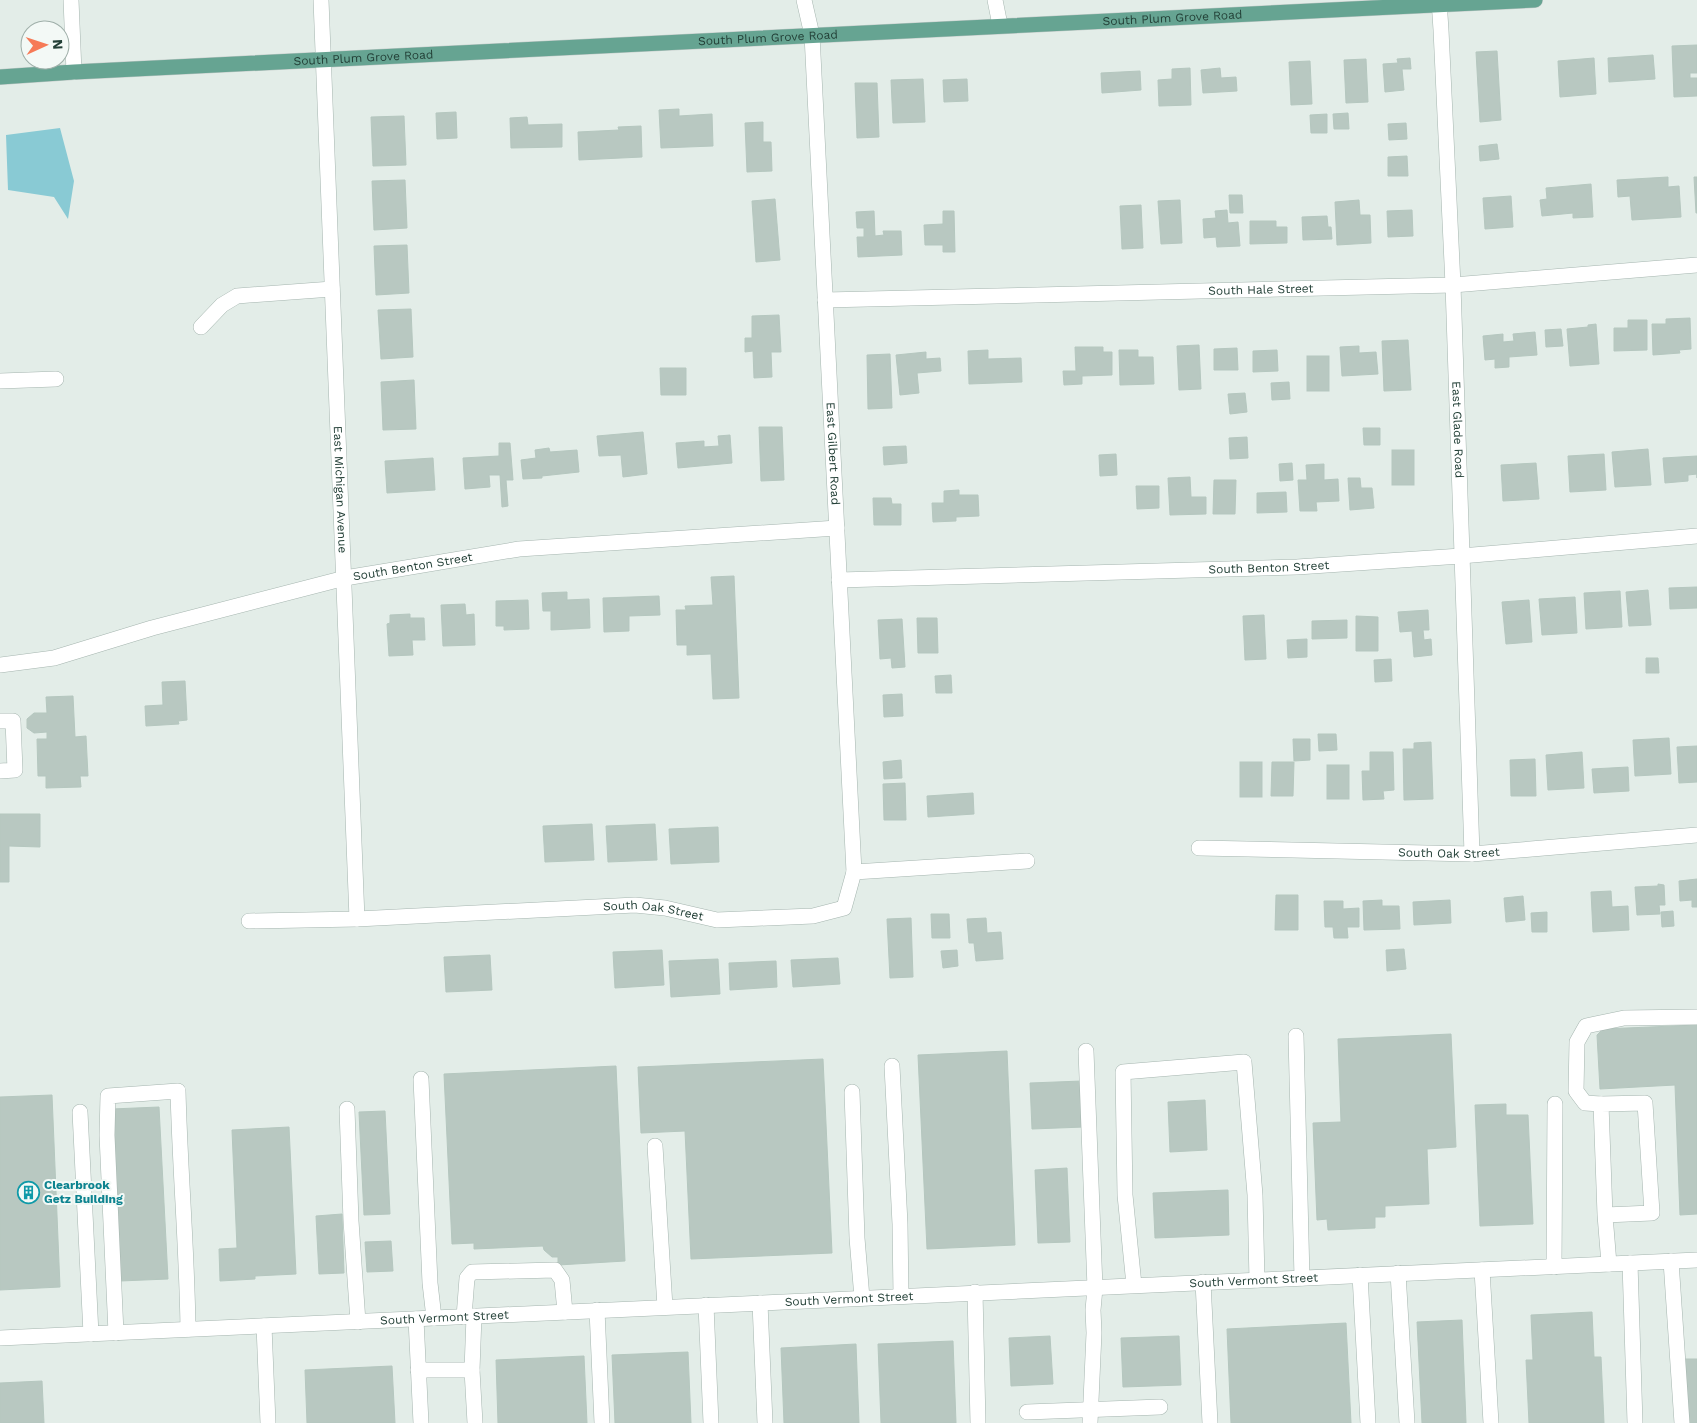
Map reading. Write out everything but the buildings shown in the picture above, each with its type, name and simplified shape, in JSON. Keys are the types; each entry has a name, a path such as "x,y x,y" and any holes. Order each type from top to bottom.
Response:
{"main road":[{"name":"South Plum Grove Road","path":"0,77 1439,2 1535,0"}],"street":[{"path":"71,0 74,72"},
{"name":"East Michigan Avenue","path":"321,0 357,919"},
{"name":"East Gilbert Road","path":"804,0 812,35 854,872"},
{"path":"995,0 1000,25"},
{"name":"East Glade Road","path":"1439,2 1453,285 1472,854"},
{"name":"South Hale Street","path":"825,300 1453,285 1697,265"},
{"path":"200,328 222,305 238,296 332,289"},
{"path":"0,381 56,379"},
{"name":"South Benton Street","path":"0,665 54,658 152,628 345,578 519,549 837,528"},
{"name":"South Benton Street","path":"839,580 1297,567 1461,556 1697,536"},
{"path":"0,722 13,721 16,770 0,771"},
{"name":"South Oak Street","path":"1200,848 1472,854 1697,835"},
{"path":"854,872 1027,861"},
{"name":"South Oak Street","path":"249,921 357,919 635,905 664,908 717,920 813,916 844,908 854,872"},
{"path":"1605,1215 1652,1213 1645,1103 1585,1103 1576,1091 1577,1042 1586,1026 1624,1018 1697,1017"},
{"path":"1296,1036 1302,1278"},
{"path":"1086,1051 1095,1288 1090,1416"},
{"path":"1134,1285 1125,1195 1123,1072 1244,1062 1255,1195 1257,1280"},
{"path":"892,1066 902,1296"},
{"path":"421,1080 430,1284 434,1318"},
{"path":"116,1333 107,1135 108,1096 178,1091 180,1159 188,1271 188,1330"},
{"path":"852,1092 857,1238 862,1298"},
{"path":"1554,1104 1554,1266"},
{"path":"1601,1104 1605,1215 1609,1264"},
{"path":"347,1109 351,1221 358,1322"},
{"path":"80,1112 91,1334"},
{"path":"655,1146 665,1307"},
{"name":"South Vermont Street","path":"0,1338 1697,1260"},
{"path":"1671,1261 1682,1423"},
{"path":"1630,1263 1635,1423"},
{"path":"475,1423 467,1278 472,1272 555,1270 562,1280 565,1312"},
{"path":"1482,1270 1491,1423"},
{"path":"1398,1274 1407,1423"},
{"path":"1360,1275 1368,1423"},
{"path":"1203,1282 1210,1423"},
{"path":"975,1292 978,1423"},
{"path":"760,1302 765,1423"},
{"path":"706,1305 711,1423"},
{"path":"597,1310 602,1423"},
{"path":"416,1319 421,1423"},
{"path":"264,1326 268,1423"},
{"path":"418,1370 472,1370"},
{"path":"1027,1412 1090,1416 1160,1407"}],"water":[{"path":"60,128 74,181 68,219 54,197 8,190 6,135"}],"place":[{"name":"Clearbrook Getz Building","path":"28,1192"}]}
